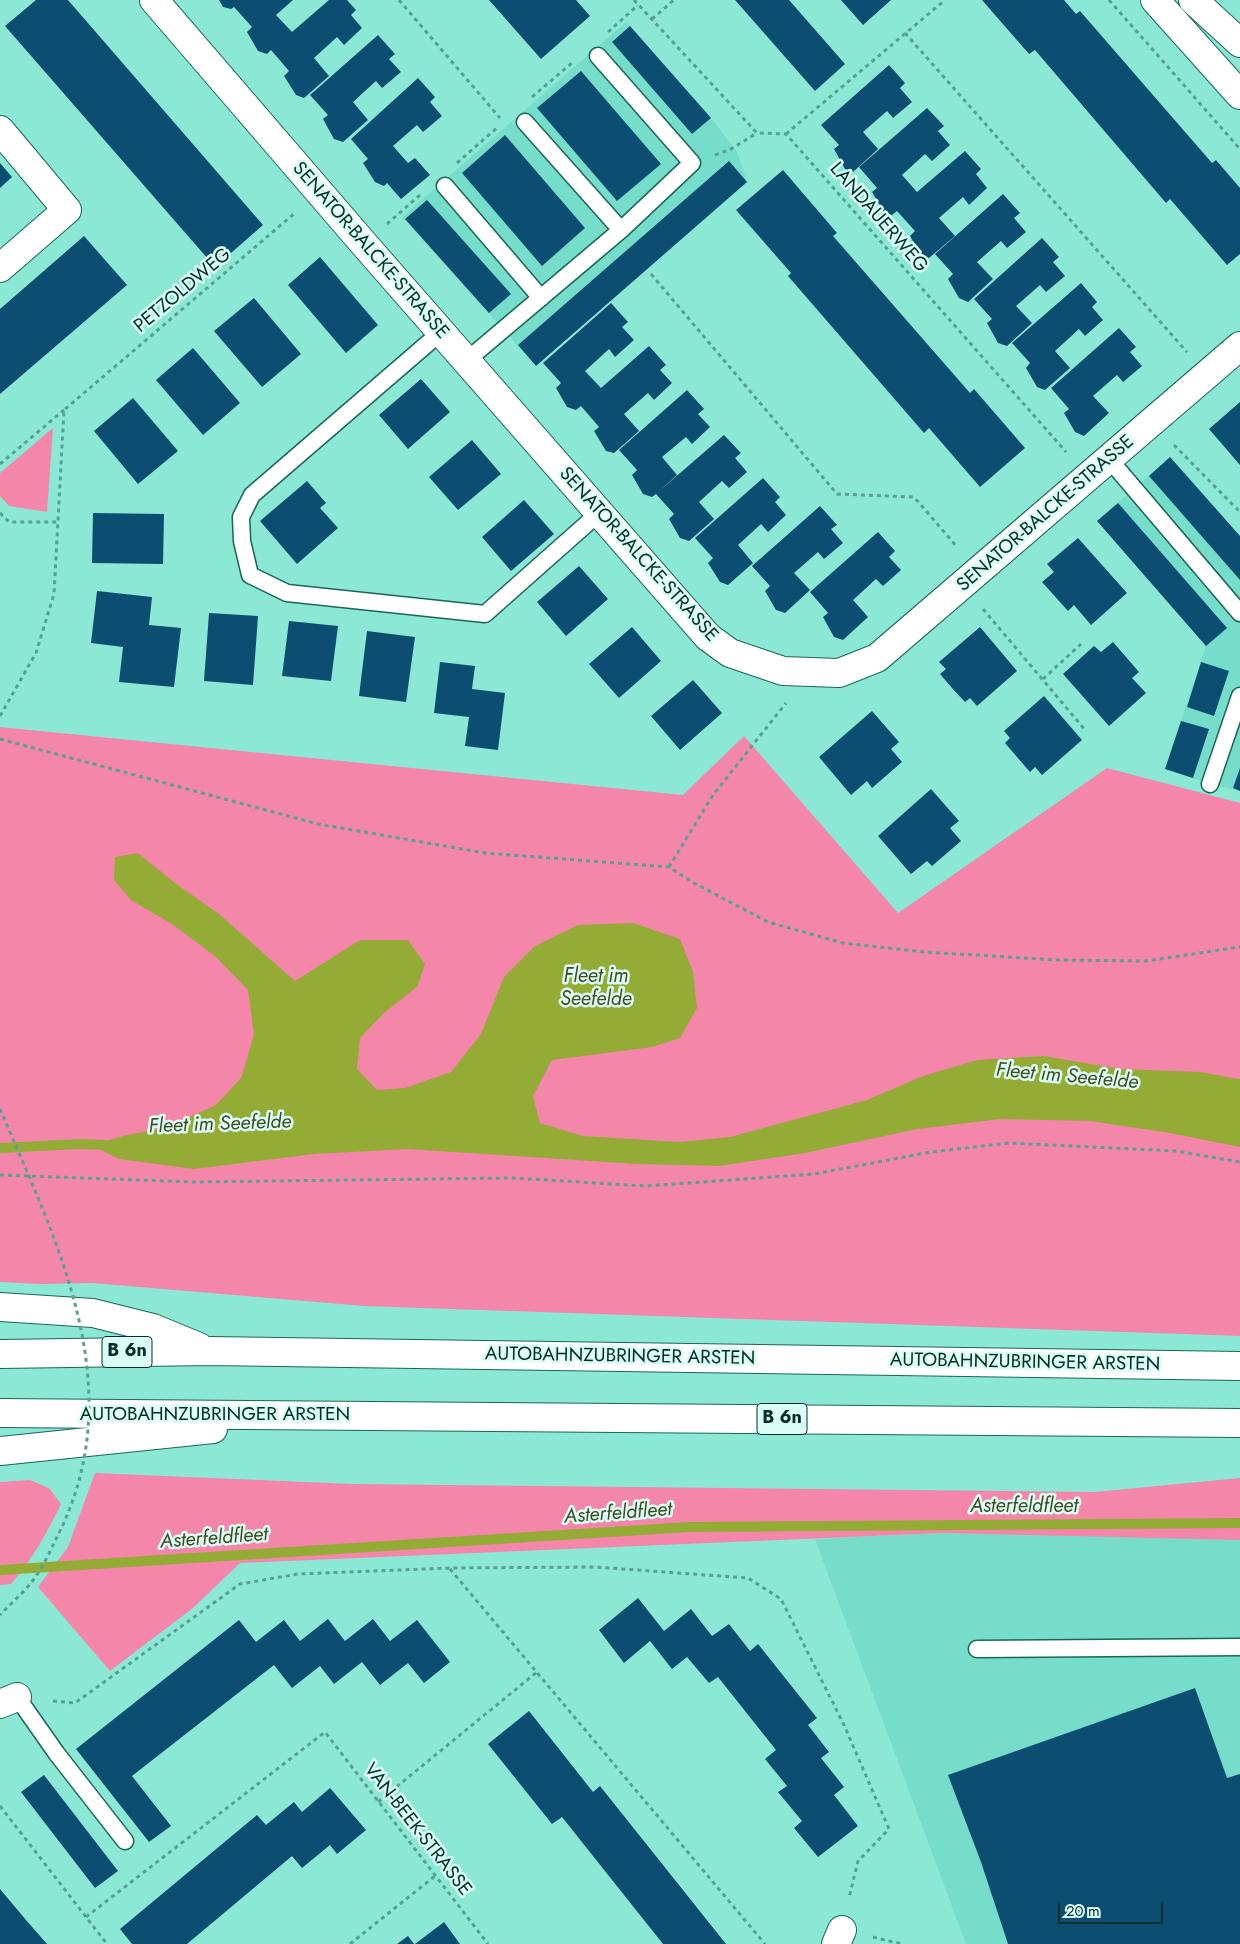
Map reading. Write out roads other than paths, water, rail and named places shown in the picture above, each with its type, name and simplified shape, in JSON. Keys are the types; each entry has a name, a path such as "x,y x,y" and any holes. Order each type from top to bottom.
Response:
{"main road":[{"name":"SENATOR-BALCKE-STRASSE","path":"154,0 708,637 730,653 783,670 839,673 877,658 1240,346"},
{"path":"1155,0 1240,95"},
{"path":"1193,0 1240,44"},
{"path":"0,130 67,210 0,268"},
{"path":"0,1307 93,1312 153,1328 210,1351"},
{"name":"AUTOBAHNZUBRINGER ARSTEN","path":"0,1354 210,1351 1240,1366"},
{"name":"AUTOBAHNZUBRINGER ARSTEN","path":"0,1413 1240,1422"},
{"path":"0,1451 176,1434 324,1415"}],"lane":[{"path":"466,361 621,230 692,163 598,56"},
{"path":"525,122 621,230"},
{"path":"445,186 541,298"},
{"path":"441,332 252,495 242,517 242,541 250,575 287,593 486,614 599,513"},
{"path":"1109,459 1240,613"},
{"path":"1210,784 1240,696"},
{"path":"977,1649 1240,1647"},
{"path":"8,1700 57,1754 125,1841"}],"water":[{"name":"Fleet im Seefelde","path":"138,853 175,883 219,914 295,981 360,940 408,940 425,964 417,987 384,1013 360,1038 357,1069 377,1090 405,1088 451,1072 481,1034 504,977 535,946 578,925 633,923 680,939 693,972 697,1008 680,1038 652,1047 552,1060 533,1096 540,1123 583,1136 679,1142 730,1137 867,1100 923,1076 977,1060 1043,1056 1121,1069 1200,1072 1240,1079 1240,1147 1170,1133 1090,1121 1001,1119 917,1129 805,1153 719,1166 637,1164 408,1149 314,1154 194,1169 119,1159 92,1145 123,1136 168,1127 216,1105 241,1078 254,1035 248,990 216,957 172,924 131,900 114,880 115,857"}],"waterway":[{"name":"Fleet im Seefelde","path":"0,1148 80,1144 105,1145"},
{"name":"Asterfeldfleet","path":"0,1570 690,1527 1240,1523"}]}
